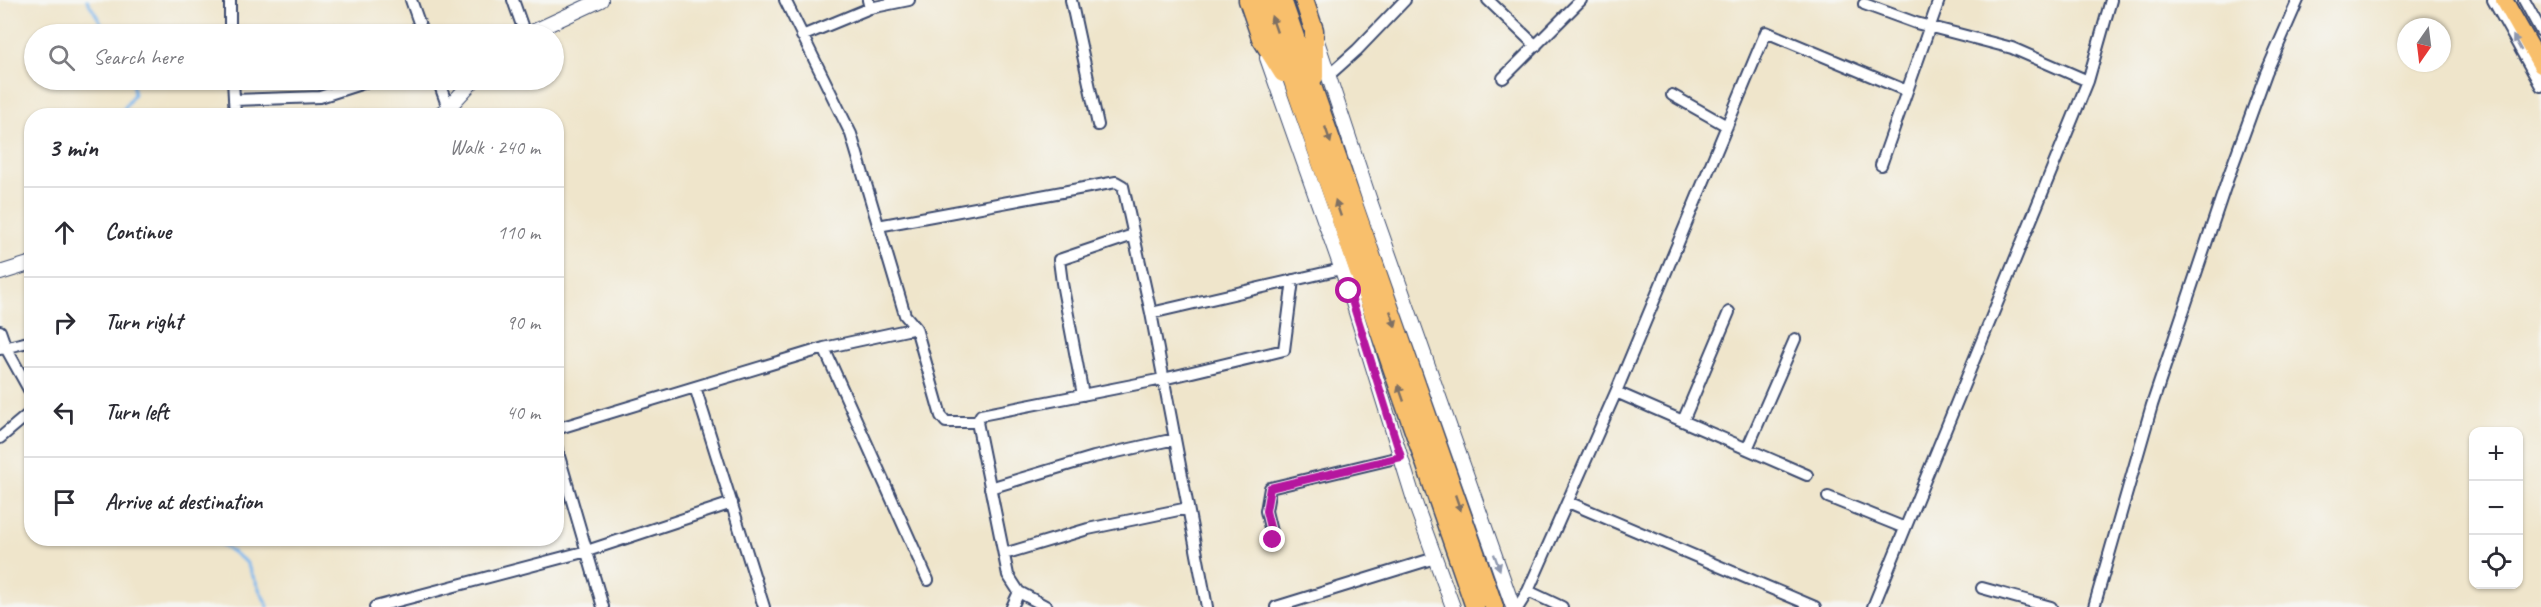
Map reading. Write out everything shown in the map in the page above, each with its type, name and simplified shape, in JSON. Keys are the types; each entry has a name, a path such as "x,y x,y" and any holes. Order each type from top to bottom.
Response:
{"highway":[{"path":"1248,0 1261,38 1307,96"},
{"path":"1265,0 1307,96 1494,607"},
{"path":"1282,0 1307,96 1414,430 1475,607"},
{"path":"1304,0 1314,30 1307,96"}],"main road":[{"path":"2504,0 2541,65"}],"street":[{"path":"230,0 230,24"},
{"path":"411,0 419,24"},
{"path":"513,0 522,24"},
{"path":"548,24 601,0"},
{"path":"785,0 851,134 905,315 916,328 941,416 946,422 977,422"},
{"path":"802,36 869,4 909,0"},
{"path":"1071,0 1098,125"},
{"path":"1329,75 1358,50 1405,0"},
{"path":"1488,0 1536,46"},
{"path":"1881,165 1939,0"},
{"path":"1873,607 2088,81 2112,0"},
{"path":"2094,607 2155,394 2228,177 2283,32 2298,0"},
{"path":"2493,0 2541,86"},
{"path":"2524,0 2541,31"},
{"path":"1503,78 1579,1"},
{"path":"1864,4 1916,23 2012,48 2088,81"},
{"path":"1314,30 1370,201 1513,607"},
{"path":"1518,607 1528,591 1616,392 1766,32 1907,91"},
{"path":"1261,38 1341,269 1394,436 1453,607"},
{"path":"234,90 234,108"},
{"path":"234,100 320,97 342,90"},
{"path":"440,90 444,108"},
{"path":"449,108 465,90"},
{"path":"1672,95 1727,126"},
{"path":"878,226 1116,182 1123,186 1151,313 1207,607"},
{"path":"1083,395 1059,260 1133,234"},
{"path":"0,273 24,266"},
{"path":"1151,313 1341,269"},
{"path":"1047,607 1019,592 1008,575 977,422 981,414 1163,379 1284,350 1293,280"},
{"path":"1683,421 1729,312"},
{"path":"564,427 824,348 916,328"},
{"path":"0,331 3,348 24,382"},
{"path":"1747,449 1795,339"},
{"path":"3,348 24,343"},
{"path":"824,348 928,580"},
{"path":"695,387 764,607"},
{"path":"1616,392 1807,475"},
{"path":"0,438 24,418"},
{"path":"1394,436 1414,430"},
{"path":"990,488 1094,457 1175,439"},
{"path":"1273,540 1266,511 1270,488 1401,457"},
{"path":"564,473 603,607"},
{"path":"1828,496 1905,528"},
{"path":"1568,502 1815,607"},
{"path":"375,607 587,551 732,503"},
{"path":"1004,554 1088,530 1188,508"},
{"path":"1276,607 1435,558"},
{"path":"1982,588 2051,607"},
{"path":"1528,591 1562,607"},
{"path":"1012,607 1019,592"}],"waterway":[{"path":"87,0 102,24"},
{"path":"124,108 134,94 133,90"},
{"path":"224,546 246,562 268,607"}],"route":[{"path":"1273,540 1266,511 1270,488 1401,457 1349,291"}]}
